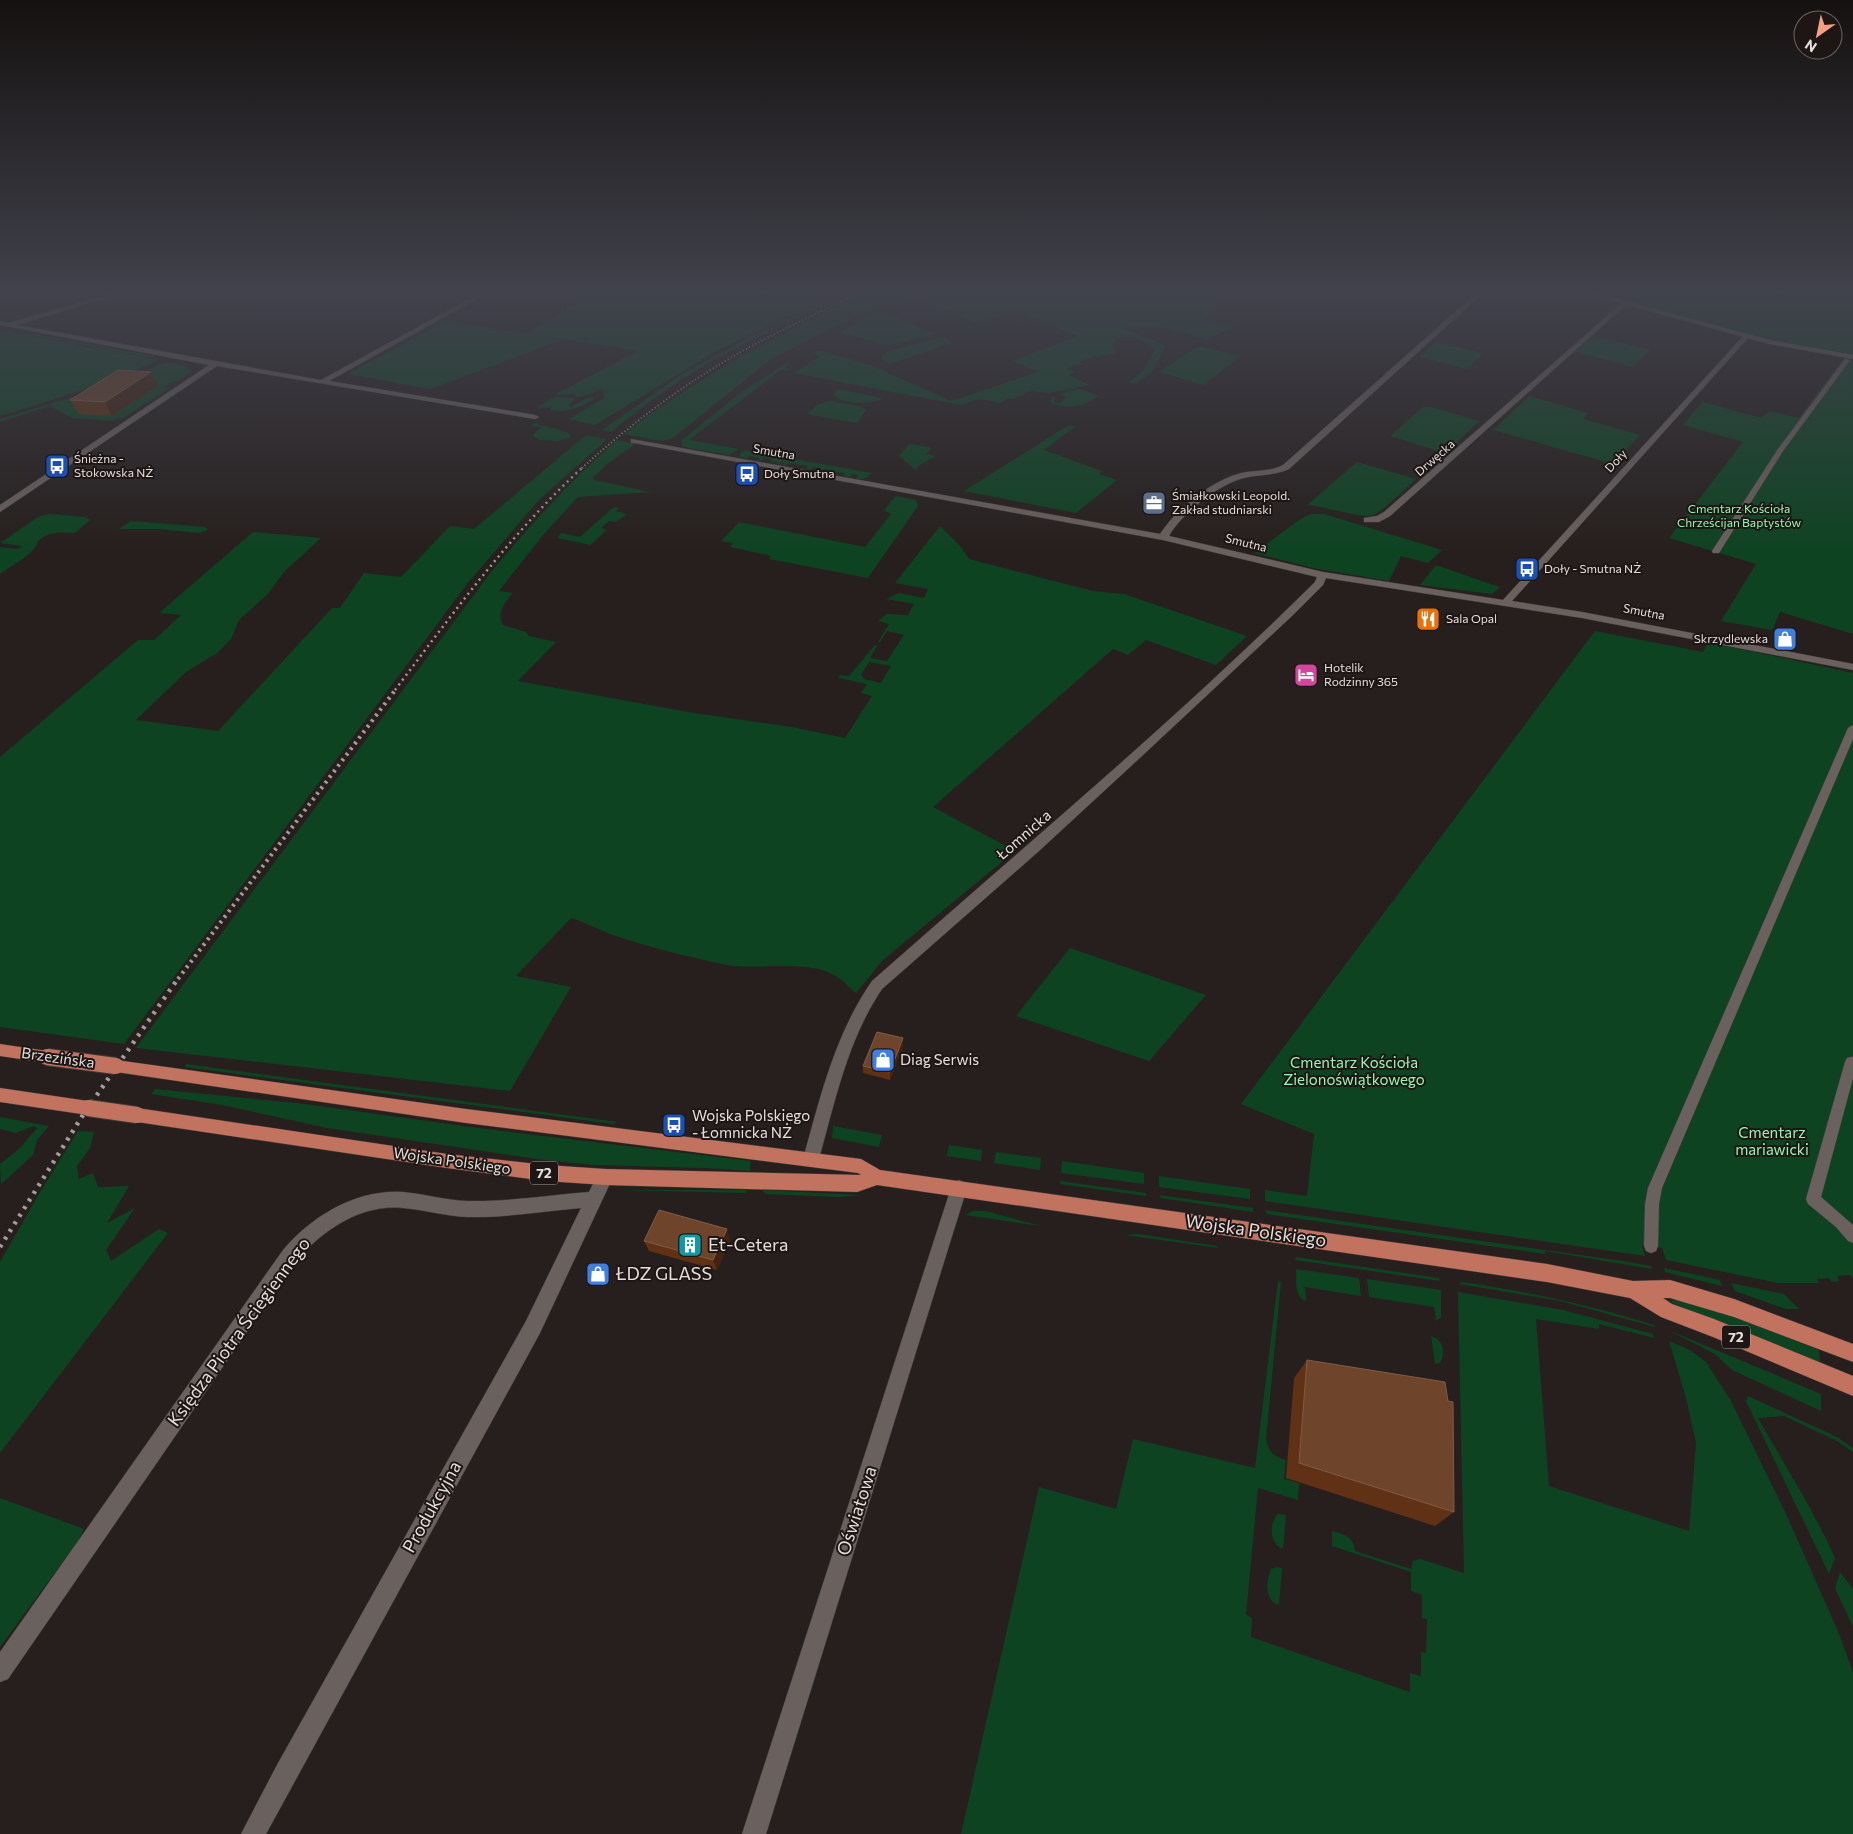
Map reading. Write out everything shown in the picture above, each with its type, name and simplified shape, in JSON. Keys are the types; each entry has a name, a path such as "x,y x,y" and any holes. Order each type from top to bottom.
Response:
{"main road":[{"name":"Brzezińska","path":"0,1050 116,1066"},
{"name":"Wojska Polskiego","path":"116,1066 466,1116 861,1166 877,1177 1547,1273 1633,1290 1662,1288 1701,1297 1775,1322 1853,1353"},
{"name":"Wojska Polskiego","path":"0,1095 447,1161 546,1173 605,1177 857,1184 877,1177"},
{"name":"Wojska Polskiego","path":"1633,1290 1667,1311 1714,1328 1849,1387"}],"street":[{"path":"0,509 190,381"},
{"path":"314,381 535,417"},
{"path":"1163,537 1181,516 1226,482 1242,476 1274,472 1286,467 1382,381"},
{"name":"Drwęcka","path":"1367,520 1379,519 1387,514 1538,381"},
{"name":"Doły","path":"1506,602 1705,381"},
{"path":"1716,551 1780,450 1833,381"},
{"name":"Smutna","path":"634,441 1163,537 1322,575 1506,602 1611,620 1853,667"},
{"name":"Łomnicka","path":"811,1159 831,1086 843,1051 861,1008 877,985 1034,848 1154,739 1289,613 1319,583 1322,575"},
{"path":"1651,1246 1652,1204 1656,1188 1853,728"},
{"path":"1851,1062 1813,1199 1841,1222 1853,1236"},
{"name":"Produkcyjna","path":"253,1834 285,1772 533,1327 605,1177"},
{"name":"Oświatowa","path":"754,1834 959,1188"},
{"name":"Księdza Piotra Ściegiennego","path":"0,1672 289,1256 310,1233 342,1214 379,1200 400,1200 449,1208 475,1209 593,1199"}],"green space":[{"path":"0,381 114,381 113,381 0,416"},
{"path":"123,381 179,381 174,381 164,387 169,388 123,418 112,421 72,418 50,406 0,422 0,419"},
{"path":"384,381 453,381 430,389"},
{"path":"582,381 668,381 595,425 569,419 604,398 603,390 599,389 577,397 574,394 554,395"},
{"path":"673,381 681,381 611,432 602,430"},
{"path":"701,381 744,381 673,438 661,441 624,434 652,413"},
{"path":"759,381 767,381 689,440 739,449 729,455 681,445 682,440 740,393"},
{"path":"833,381 906,381 951,401 1012,381 1080,381 1090,385 1048,393 1031,391 1013,399 1008,398 1001,403 979,399 961,405"},
{"path":"1131,381 1140,381 1135,384 1129,382"},
{"path":"1189,381 1209,381 1204,385"},
{"name":"Cmentarz Kościoła Chrześcijan Baptystów","path":"1827,381 1853,381 1853,634 1780,612 1772,630 1721,621 1756,564 1669,538 1743,442 1683,425 1702,402 1762,418 1768,411 1799,418"},
{"path":"838,389 882,398 878,401 864,403 849,402 833,394"},
{"path":"1079,389 1099,396 1077,406 1052,404 1050,402 1053,397 1057,398 1054,400 1055,403 1060,403 1067,397 1061,395"},
{"path":"1529,396 1588,413 1583,419 1640,435 1613,464 1493,430"},
{"path":"557,397 575,398 569,405 571,407 587,398 594,397 588,403 568,410 551,410 551,407 537,408 550,399"},
{"path":"830,401 861,406 866,410 857,423 807,414 819,404"},
{"path":"1423,407 1431,407 1479,421 1445,453 1390,436"},
{"path":"534,423 567,432 571,437 558,441 540,440 532,436 541,427 531,426"},
{"path":"1069,425 1075,427 1044,450 1102,471 1099,474 1117,480 1076,513 964,491"},
{"path":"586,435 607,439 538,501 467,584 124,1044 0,1027 0,757 138,640 154,640 181,615 159,613 253,532 321,538 284,572 268,594 239,620 231,639 217,653 186,672 136,720 218,731 332,608 340,608 364,573 401,577 450,526 474,529"},
{"path":"617,440 635,444 606,465 593,478 594,480 651,492 578,497 543,535 499,591 513,593 504,604 501,612 500,616 503,625 526,632 529,636 556,642 518,681 694,713 792,727 845,738 872,696 861,693 867,684 839,678 839,675 849,676 875,645 877,646 870,658 887,661 904,635 887,631 880,642 878,642 889,624 878,621 887,614 908,615 914,604 886,599 899,593 924,598 928,589 895,583 940,526 961,547 969,559 1093,591 1124,594 1247,636 1216,665 1146,640 1128,655 1113,649 933,807 1015,851 883,960 856,993 839,978 821,970 795,966 752,967 727,965 639,943 610,934 571,918 516,976 571,987 510,1091 136,1048 488,576 550,505","holes":["869,662 891,666 881,683 864,679 861,675"]},
{"path":"909,444 929,447 931,449 926,454 936,456 918,466 916,470 899,456"},
{"path":"744,450 872,473 865,478 856,479 858,475 843,476 845,473 837,472 834,475 831,474 833,471 826,473 828,470 825,469 819,472 821,469 813,467 810,470 806,469 808,466 788,463 785,466 782,465 785,463 776,464 779,461 770,463 772,460 764,458 757,461 760,458 740,457"},
{"path":"1357,462 1416,479 1373,515 1360,515 1307,505"},
{"path":"896,496 916,500 918,506 868,578 769,559 771,556 730,547 733,543 721,541 739,522 865,547 891,514 884,510"},
{"path":"614,507 619,508 616,511 627,514 616,522 609,521 601,528 607,530 590,545 557,538 561,533 580,537"},
{"path":"49,514 85,517 90,520 75,533 65,532 46,535 38,541 32,551 0,574 0,547 18,549 22,546 0,543 38,517"},
{"path":"1311,514 1324,514 1442,550 1428,563 1401,556 1389,581 1313,568 1254,553 1302,518"},
{"path":"131,521 205,527 208,530 199,533 159,529 119,529"},
{"path":"1436,565 1500,587 1492,594 1420,585"},
{"path":"1595,631 1703,652 1708,642 1853,673 1853,1279 1850,1275 1837,1276 1839,1281 1832,1282 1829,1278 1817,1279 1819,1283 1778,1283 1666,1260 1662,1248 1642,1245 1645,1256 1265,1201 1265,1190 1307,1196 1314,1134 1241,1104"},
{"path":"1070,948 1206,995 1149,1061 1016,1016"},
{"path":"186,1064 617,1122 613,1124 185,1067"},
{"path":"155,1089 305,1104 478,1128 751,1161 750,1171 595,1165 544,1160 327,1128 222,1105 151,1094"},
{"path":"0,1117 49,1126 37,1140 33,1155 1,1184 0,1164 19,1149 37,1128 34,1126 16,1133 0,1129"},
{"path":"833,1126 882,1135 879,1147 832,1138"},
{"path":"78,1131 94,1132 90,1148 77,1166 79,1179 93,1173 98,1187 129,1186 107,1223 135,1208 106,1250 111,1261 159,1229 168,1233 0,1453 0,1262"},
{"path":"949,1145 982,1150 981,1161 947,1156"},
{"path":"996,1152 1041,1158 1040,1170 994,1163"},
{"path":"1062,1161 1144,1173 1144,1184 1061,1173"},
{"path":"1159,1176 1250,1189 1250,1199 1159,1187"},
{"path":"1060,1181 1146,1193 1146,1196 1060,1184"},
{"path":"614,1190 746,1190 746,1193"},
{"path":"763,1190 862,1195 838,1197 765,1194"},
{"path":"1159,1195 1253,1208 1253,1212 1161,1198"},
{"path":"1265,1210 1623,1261 1651,1266 1652,1269 1545,1251 1545,1254 1267,1214"},
{"path":"973,1211 986,1211 1041,1226 965,1215"},
{"path":"1138,1234 1217,1246 1218,1248 1125,1235"},
{"path":"1296,1257 1439,1278 1440,1281 1295,1260"},
{"path":"1664,1268 1720,1280 1722,1286 1665,1272"},
{"path":"1296,1269 1359,1278 1361,1296 1305,1287 1306,1301 1297,1292"},
{"path":"1367,1279 1441,1290 1441,1317 1436,1321 1434,1307 1369,1297"},
{"path":"1278,1281 1281,1282 1266,1439 1272,1453 1286,1460 1284,1479 1299,1483 1298,1500 1258,1488 1246,1615 1252,1618 1251,1637 1410,1692 1410,1673 1421,1676 1421,1652 1426,1653 1427,1619 1422,1618 1422,1595 1411,1591 1411,1572 1332,1546 1332,1531 1350,1539 1353,1542 1355,1551 1411,1569 1413,1561 1420,1559 1464,1573 1458,1292 1563,1310 1653,1334 1654,1338 1599,1324 1599,1329 1536,1319 1549,1486 1689,1531 1696,1443 1686,1398 1669,1341 1690,1350 1706,1362 1731,1401 1786,1514 1840,1636 1853,1673 1853,1834 961,1834 1039,1487 1116,1509 1133,1439 1255,1468"},
{"path":"1461,1282 1558,1299 1630,1318 1654,1325 1655,1327 1560,1301 1459,1284"},
{"path":"1731,1283 1784,1294 1799,1309 1786,1309 1735,1291"},
{"path":"1675,1299 1732,1316 1819,1350 1820,1363 1672,1303 1671,1300"},
{"path":"1668,1330 1821,1394 1821,1411 1732,1370 1715,1354"},
{"path":"1431,1336 1441,1343 1443,1355 1440,1363 1435,1364"},
{"path":"1748,1396 1837,1437 1853,1448 1853,1452 1837,1441 1784,1416 1758,1418 1808,1504 1835,1558 1829,1574 1746,1401"},
{"path":"0,1498 84,1529 77,1543 0,1647"},
{"path":"1278,1514 1286,1515 1283,1549 1275,1543 1272,1533 1273,1523"},
{"path":"1282,1568 1279,1605 1271,1599 1267,1585 1271,1569"},
{"path":"1840,1572 1853,1589 1853,1627 1835,1588"}],"building":[{"path":"101,381 138,381 105,402 70,400"},
{"name":"Diag Serwis","path":"877,1032 903,1038 890,1072 863,1066"},
{"name":"Et-Cetera","path":"659,1210 727,1229 713,1260 644,1241"},
{"path":"1307,1360 1445,1382 1448,1401 1453,1402 1454,1512 1299,1463"}],"railway":[{"path":"582,468 644,417 695,381"},
{"path":"395,690 507,546 583,467"},
{"path":"178,979 396,689"},
{"path":"0,1247 83,1115 179,977"}],"place":[{"name":"Śnieżna - Stokowska NŻ","path":"57,466"},
{"name":"Doły Smutna","path":"747,474"},
{"name":"Śmiałkowski Leopold. Zakład studniarski","path":"1154,503"},
{"name":"Doły - Smutna NŻ","path":"1527,569"},
{"name":"Sala Opal","path":"1428,619"},
{"name":"Skrzydlewska","path":"1785,639"},
{"name":"Hotelik Rodzinny 365","path":"1306,675"},
{"name":"Diag Serwis","path":"883,1060"},
{"name":"Wojska Polskiego - Łomnicka NŻ","path":"674,1125"},
{"name":"Et-Cetera","path":"690,1245"},
{"name":"ŁDZ GLASS","path":"598,1274"}],"park label":[{"name":"Cmentarz Kościoła Zielonoświątkowego","path":"1354,1072"},
{"name":"Cmentarz mariawicki","path":"1772,1142"}]}
